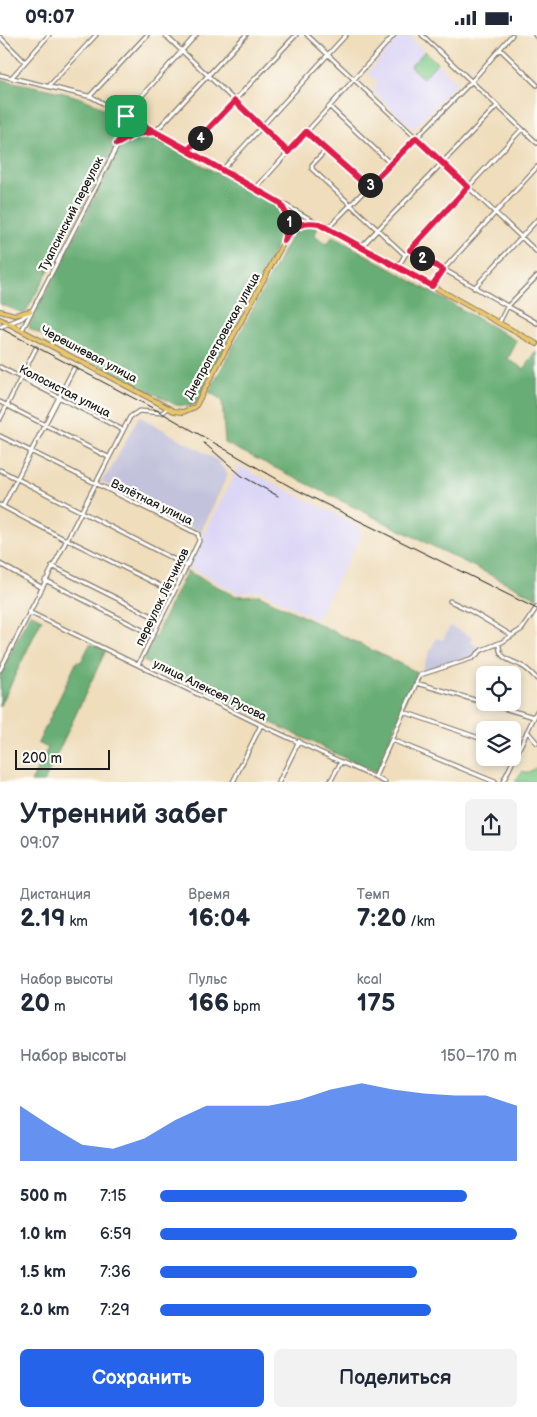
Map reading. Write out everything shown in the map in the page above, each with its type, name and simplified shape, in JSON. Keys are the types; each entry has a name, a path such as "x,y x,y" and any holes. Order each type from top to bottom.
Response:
{"main road":[{"name":"Днепропетровская улица","path":"168,408 181,413 196,407 284,241 297,225 303,223 319,224"},
{"path":"319,224 537,344"},
{"path":"0,311 15,315 31,309"},
{"name":"Черешневая улица","path":"0,319 168,408"}],"street":[{"path":"12,77 49,35"},
{"path":"50,86 96,35"},
{"path":"90,96 147,35"},
{"path":"165,35 288,152"},
{"name":"Туапсинский переулок","path":"22,330 31,309 126,128 126,116 129,110 196,35"},
{"path":"117,144 135,134 155,132 246,35"},
{"path":"188,150 296,35"},
{"path":"307,35 537,252"},
{"path":"223,169 346,35"},
{"path":"256,188 394,35"},
{"path":"422,35 537,143"},
{"path":"328,228 471,82 512,35"},
{"path":"0,37 25,62"},
{"path":"500,49 537,85"},
{"path":"0,75 90,96 319,224"},
{"path":"361,247 497,106"},
{"path":"330,107 391,164"},
{"path":"398,267 405,255 522,129"},
{"path":"306,132 368,187"},
{"path":"326,150 312,165 312,169 405,255"},
{"path":"432,286 443,270 537,167"},
{"path":"280,203 289,219 284,241"},
{"path":"474,288 537,220"},
{"path":"410,250 537,323"},
{"path":"498,323 507,307 537,275"},
{"path":"0,327 22,318 31,309"},
{"path":"0,419 36,348"},
{"name":"Колосистая улица","path":"0,367 123,430"},
{"path":"74,368 2,505 173,592"},
{"path":"0,402 109,457"},
{"name":"Днепропетровская улица","path":"0,670 123,430 134,413 139,411 162,413 168,408"},
{"name":"Взлётная улица","path":"0,436 198,534 200,537"},
{"path":"0,470 187,566"},
{"name":"переулок Лётчиков","path":"138,665 200,537"},
{"path":"0,564 41,587"},
{"path":"52,566 160,620"},
{"path":"45,580 152,635"},
{"path":"450,601 511,635"},
{"path":"375,777 420,675 473,658 482,649 499,643 522,629 537,607"},
{"name":"улица Алексея Русова","path":"29,612 261,725 385,782"},
{"path":"499,643 500,654 503,658 526,669 537,679"},
{"path":"416,683 534,717"},
{"path":"521,744 537,711"},
{"path":"404,712 476,737"},
{"path":"233,782 261,725"},
{"path":"527,731 537,743"},
{"path":"392,740 495,782"},
{"path":"278,782 299,741"},
{"path":"330,782 341,762"},
{"path":"503,782 511,766"}],"shaded area":[{"path":"401,35 407,35 457,82 413,129 372,90 378,83 368,73"},
{"path":"139,416 217,460 228,474 201,532 101,481 112,467"},
{"path":"239,466 357,525 362,534 316,620 262,591 237,593 187,566"},
{"path":"450,626 472,637 471,642 480,649 473,656 421,672 436,638 443,640"}],"green space":[{"path":"425,51 437,63 423,78 410,67"},
{"path":"0,79 60,92 91,102 114,117 119,130 119,139 25,314 0,304"},
{"path":"137,136 150,136 281,209 286,216 284,231 196,404 191,406 176,405 30,329 29,325 122,144"},
{"path":"308,226 318,228 314,236 327,244 333,236 517,341 508,359 524,369 537,351 537,598 225,443 222,400 209,392 293,233"},
{"path":"187,571 236,596 259,595 417,672 376,773 143,661"},
{"path":"30,613 42,619 0,707 0,675"},
{"path":"90,644 106,650 44,782 31,782 48,748 38,743 77,661 81,662"},
{"path":"537,767 537,782 515,782 523,771 527,773"}],"railway":[{"path":"0,328 162,413 291,487 537,609"},
{"path":"204,443 242,476 278,496"}],"route":[{"path":"235,101 288,152 306,132 368,187 416,138 468,187 410,250 443,270 432,286 319,224 303,223 297,225 284,241 289,223 287,213 280,203 256,188 155,132 141,132 126,137 117,144 126,128 126,116 188,150 235,101"}]}
